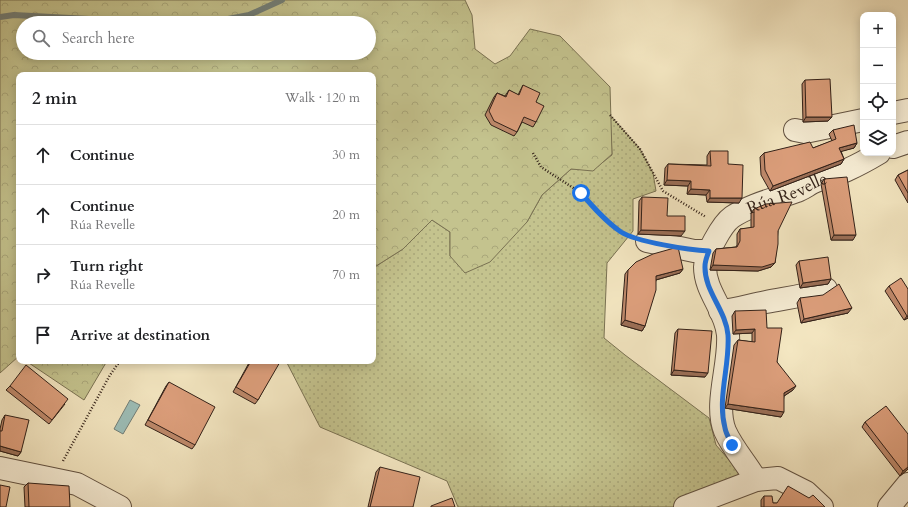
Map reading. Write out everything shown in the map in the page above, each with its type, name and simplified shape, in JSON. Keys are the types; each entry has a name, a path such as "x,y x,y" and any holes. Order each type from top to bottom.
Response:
{"street":[{"path":"896,112 908,110"},
{"path":"795,130 805,132 860,121"},
{"path":"896,146 908,142"},
{"name":"Rúa Revelle","path":"756,480 746,463 732,445 725,430 722,414 722,398 726,372 728,335 726,325 712,296 705,276 705,264 709,251 718,234 731,218 762,202 798,191 814,182 848,169 873,156"},
{"path":"647,241 694,251 709,251"},
{"path":"720,311 793,298 826,289"},
{"path":"0,468 77,484 120,507"},
{"path":"685,507 756,480 778,478 806,492 822,507"}],"path":[{"path":"610,115 640,149 663,190 714,222 725,226"},
{"path":"533,153 541,168 581,193 597,211 622,233 647,241"},
{"path":"54,479 110,375 118,364"}],"green space":[{"path":"0,0 465,0 472,15 475,49 495,64 510,56 530,29 560,36 610,87 612,154 593,171 571,169 542,195 527,222 490,262 465,273 450,256 450,232 432,220 403,249 376,266 376,72 16,72 16,359 0,373"},
{"path":"610,115 640,149 653,173 656,191 633,199 633,231 607,263 604,338 709,418 716,445 742,475 716,507 458,507 447,481 320,427 288,364 376,364 376,266 403,249 432,220 450,232 450,256 527,222 542,195 571,169 593,170 612,155"},
{"path":"30,364 105,364 84,400"}],"water":[{"path":"130,400 140,405 123,434 114,429"}],"building":[{"path":"830,79 832,117 806,117 805,80"},
{"path":"523,85 540,93 536,102 544,106 536,122 524,117 517,132 494,121 489,111 497,93 506,97 509,90 519,95"},
{"path":"854,125 857,143 839,148 844,159 773,186 765,170 764,153 810,142 813,148 836,139 833,130"},
{"path":"710,151 728,151 728,164 743,165 742,198 710,198 710,190 691,189 691,181 667,180 668,164 711,166"},
{"path":"908,170 908,193 898,175"},
{"path":"847,177 856,235 834,235 824,179"},
{"path":"642,197 668,198 667,216 685,216 685,231 641,230"},
{"path":"792,202 778,231 778,244 775,263 762,267 713,265 716,249 737,247 740,241 740,229 754,227 754,209 766,204"},
{"path":"678,247 683,269 656,276 656,290 645,326 625,320 628,270 636,262 653,254"},
{"path":"828,257 831,279 803,283 799,261"},
{"path":"901,278 908,289 908,316 889,286"},
{"path":"839,284 852,308 804,319 800,298 823,295"},
{"path":"766,310 767,328 782,328 777,362 796,386 784,393 784,412 728,404 738,340 755,342 755,329 736,330 735,311"},
{"path":"678,329 712,331 708,373 674,370"},
{"path":"249,364 279,364 258,400 236,387"},
{"path":"26,365 68,399 52,420 10,386"},
{"path":"169,382 215,407 195,445 148,420"},
{"path":"886,406 908,434 908,467 903,471 865,422"},
{"path":"5,415 29,420 21,452 0,446 0,431 2,431"},
{"path":"380,467 420,477 413,507 370,507"},
{"path":"28,483 69,486 70,507 29,507"},
{"path":"0,485 10,487 6,507 0,507"},
{"path":"788,486 809,498 813,495 825,507 764,507 764,496 772,496 773,503 777,503"},
{"path":"452,498 455,507 431,507 431,506"}],"waterway":[{"path":"244,16 282,0"},
{"path":"0,17 14,15 33,16"}],"route":[{"path":"581,193 597,211 622,233 638,239 694,251 709,251 705,264 705,276 712,296 726,325 728,335 728,351 722,398 722,414 725,430 732,445"}]}
